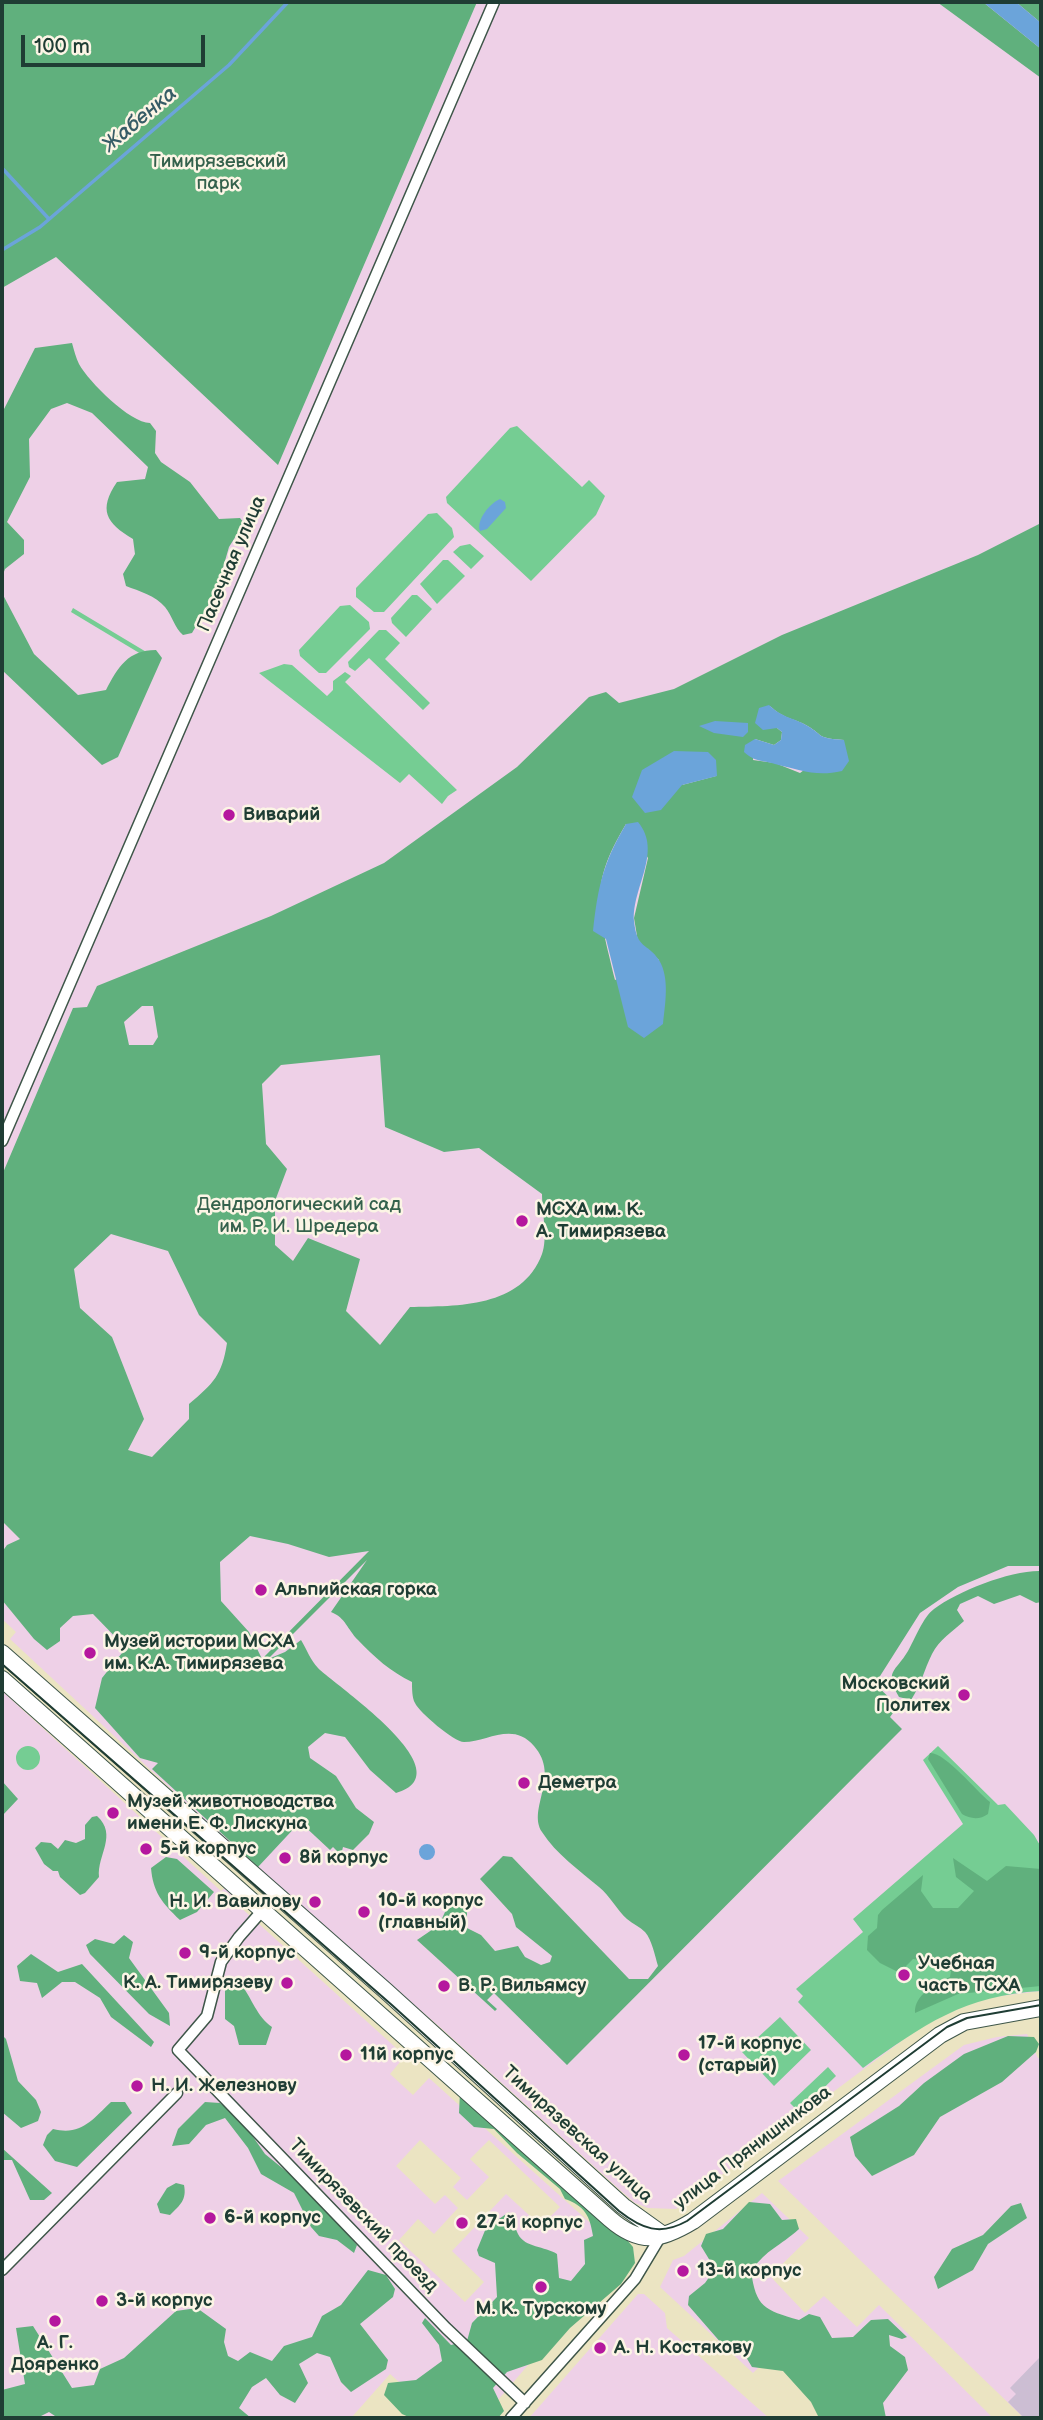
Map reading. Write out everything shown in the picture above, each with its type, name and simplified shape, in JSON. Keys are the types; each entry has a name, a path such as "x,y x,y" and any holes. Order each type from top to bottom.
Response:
{"main road":[{"name":"Тимирязевская улица","path":"2,1653 623,2206 662,2234"},
{"name":"Тимирязевская улица","path":"2,1679 627,2234 639,2238 662,2234"},
{"name":"улица Прянишникова","path":"662,2234 678,2230 692,2221 940,2035 964,2022 1041,2008"}],"street":[{"name":"Пасечная улица","path":"2,1141 494,2"},
{"path":"263,1910 276,1895"},
{"name":"Тимирязевский проезд","path":"263,1910 221,1962 207,2016 178,2050 446,2328 525,2403"},
{"path":"2,2270 177,2094"},
{"name":"улица Прянишникова","path":"511,2418 635,2279 662,2234"}],"shaded area":[{"name":"МСХА им. К. А. Тимирязева","path":"2,2 1041,2 1041,1991 992,1997 966,2004 919,2028 676,2209 648,2208 635,2203 620,2190 442,2029 257,1869 10,1639 16,1632 2,1619"},
{"path":"2,1691 221,1891 226,1887 241,1901 238,1905 405,2056 390,2074 413,2095 429,2078 607,2238 610,2270 491,2408 441,2418 390,2374 351,2418 2,2418","holes":["420,2140 461,2178 453,2187 467,2200 489,2177 470,2159 489,2140 560,2207 541,2226 506,2194 452,2251 484,2282 465,2302 399,2240 418,2219 434,2234 458,2208 445,2195 435,2204 396,2166"]},
{"path":"1027,2034 1038,2058 1041,2058 1041,2418 1024,2418 778,2181 964,2045 997,2037"},
{"path":"762,2193 809,2238 770,2276 805,2313 824,2296 857,2327 879,2305 993,2418 823,2418 829,2412 772,2354 753,2373 660,2287 673,2260 684,2256"},
{"path":"638,2294 644,2294 665,2313 667,2328 769,2418 529,2418"},
{"path":"1041,2356 1041,2418 1024,2418 1008,2402 1016,2394 1010,2388"}],"green space":[{"name":"Тимирязевский парк","path":"2,2 477,2 278,465 56,257 2,288"},
{"path":"937,2 983,2 1041,49 1041,78"},
{"path":"1016,2 1041,2 1041,23"},
{"path":"72,343 79,364 101,391 121,409 150,423 156,431 155,453 161,462 190,482 219,519 240,518 244,523 229,547 216,592 192,633 183,635 161,603 126,586 123,574 135,554 133,539 111,521 107,508 108,500 117,482 145,479 148,467 92,413 67,403 51,409 29,439 30,477 7,522 24,540 24,554 5,569 2,577 2,413 35,348"},
{"path":"517,426 582,487 589,480 605,496 596,515 531,581 447,503 446,497 510,428"},
{"path":"437,513 452,528 454,537 384,612 374,612 356,597 356,588 428,514"},
{"path":"1041,523 1041,1566 1008,1566 958,1587 920,1613 875,1684 898,1706 890,1717 902,1729 567,2065 494,1993 487,2000 497,2009 495,2011 417,1940 439,1925 445,1912 460,1900 467,1904 467,1928 481,1935 495,1951 518,1946 525,1957 541,1965 550,1962 552,1956 516,1927 512,1914 480,1879 503,1856 512,1857 629,1979 648,1979 658,1966 651,1944 645,1932 627,1919 603,1891 561,1855 542,1832 538,1813 545,1769 534,1746 526,1739 509,1734 459,1741 437,1726 418,1707 413,1698 412,1682 377,1658 336,1614 331,1612 367,1560 268,1659 285,1652 301,1640 318,1668 369,1710 407,1749 416,1768 414,1783 396,1793 370,1770 345,1737 325,1733 308,1747 310,1758 336,1776 356,1808 374,1822 369,1834 353,1850 343,1847 341,1855 333,1847 330,1850 300,1822 258,1867 152,1769 158,1763 140,1758 95,1708 102,1678 126,1648 93,1614 73,1616 60,1628 60,1641 47,1650 34,1639 2,1600 2,1552 7,1545 20,1539 2,1521 2,1175 73,1008 87,1007 97,986 271,916 384,863 517,767 589,697 606,692 619,703 674,689 782,635 978,555","holes":["770,706 824,737 844,740 800,773 775,763 753,760 755,739 774,745 781,740 782,732 777,728","716,760 716,776 682,785","626,824 648,858 634,918 638,942 659,960 615,980 601,917 601,883","142,1006 153,1006 158,1037 153,1045 129,1045 124,1022","380,1055 385,1127 444,1152 479,1148 542,1194 544,1248 533,1272 520,1285 486,1300 448,1306 410,1307 380,1345 346,1311 360,1259 308,1238 293,1261 275,1245 275,1201 287,1169 266,1144 262,1084 281,1065","111,1234 168,1251 199,1315 227,1343 216,1378 189,1404 189,1419 152,1457 128,1450 144,1419 112,1337 80,1308 74,1269","250,1536 329,1557 369,1551 262,1659 249,1632 221,1601 220,1562"]},
{"path":"470,544 484,556 471,569 453,552 460,546"},
{"path":"443,560 448,560 465,576 437,604 420,584"},
{"path":"2,593 34,654 78,695 106,690 125,661 138,653 156,650 162,658 118,757 102,765 2,670"},
{"path":"412,595 417,595 432,609 406,637 392,623 391,618"},
{"path":"350,605 369,622 370,629 326,673 319,673 300,656 299,650 340,606"},
{"path":"73,608 153,656 151,660 71,612"},
{"path":"379,630 386,630 400,643 385,659 430,703 423,710 369,658 355,671 349,667 348,662"},
{"path":"284,664 292,665 327,696 333,690 333,681 345,672 351,676 345,682 457,790 442,804 409,774 400,783 259,673"},
{"path":"1041,1571 1041,1602 1036,1603 1020,1595 994,1604 978,1596 960,1604 957,1610 964,1621 935,1649 911,1700 899,1697 892,1682 893,1672 926,1617 934,1609 985,1583 1015,1574"},
{"path":"28,1746 39,1753 40,1758 33,1769 28,1770 17,1763 16,1758 23,1747"},
{"path":"938,1746 998,1805 1005,1804 1034,1835 1041,1847 1041,1991 990,1999 946,2015 905,2038 863,2068 798,2002 803,1996 796,1989 863,1932 853,1919 963,1824 923,1760"},
{"path":"930,1753 952,1765 990,1802 988,1814 975,1818 962,1814 928,1759"},
{"path":"2,1781 18,1799 2,1816"},
{"path":"97,1816 106,1830 99,1877 80,1895 60,1877 58,1871 53,1871 44,1864 35,1848 41,1842 51,1843 58,1849 65,1840 76,1843 85,1839 85,1825 92,1817"},
{"path":"166,1857 177,1859 214,1892 197,1912 180,1920 160,1897 152,1876 151,1868"},
{"path":"953,1858 987,1881 1006,1866 1041,1869 1041,1986 958,1994 915,2013 922,1996 950,1977 951,1971 934,1962 913,1959 903,1969 896,1971 880,1963 867,1950 868,1936 877,1928 878,1915 882,1910 923,1875 921,1891 933,1908 958,1908 974,1891 956,1877"},
{"path":"124,1935 133,1942 129,1958 169,2013 170,2026 149,2014 90,1954 86,1945 95,1939 114,1944"},
{"path":"31,1954 58,1972 82,1964 154,2042 151,2047 111,2017 100,1998 75,1982 62,1982 42,1998 37,1983 20,1981 17,1966"},
{"path":"240,1983 258,2013 272,2027 266,2045 239,2045 234,2026 225,2019 225,1990"},
{"path":"780,2017 811,2050 774,2086 742,2052"},
{"path":"2,2035 6,2039 18,2081 36,2100 41,2112 38,2121 21,2128 2,2112"},
{"path":"1008,2036 1034,2037 1039,2044 1036,2052 1002,2082 940,2117 914,2155 872,2176 855,2156 850,2137 899,2106 924,2083 964,2054"},
{"path":"828,2067 836,2076 799,2112 790,2103"},
{"path":"460,2092 622,2234 633,2247 635,2263 621,2284 570,2328 542,2360 507,2372 493,2388 504,2411 498,2418 411,2418 402,2414 384,2395 388,2383 416,2380 442,2361 439,2345 422,2323 425,2318 451,2345 467,2341 472,2323 497,2297 495,2263 479,2256 477,2250 486,2228 509,2212 521,2239 557,2254 559,2278 571,2281 585,2264 584,2240 593,2236 588,2217 582,2209 565,2199 560,2189 517,2153 494,2129 474,2127 459,2113"},
{"path":"111,2102 125,2102 132,2113 77,2167 55,2161 43,2145 47,2135 53,2129 71,2130 85,2125"},
{"path":"205,2102 220,2103 242,2121 265,2154 308,2189 357,2245 354,2253 337,2240 319,2236 311,2227 294,2193 261,2174 248,2148 225,2118 206,2125 189,2144 172,2146 178,2129"},
{"path":"2,2148 52,2193 44,2200 30,2200 12,2160 2,2160"},
{"path":"176,2183 184,2185 182,2202 170,2215 160,2213 157,2204 167,2188"},
{"path":"749,2202 770,2204 782,2220 796,2219 799,2229 768,2252 751,2271 759,2300 764,2305 777,2313 799,2320 809,2314 820,2317 832,2338 853,2337 871,2320 888,2319 907,2337 902,2339 889,2335 890,2346 905,2357 908,2370 883,2403 886,2418 819,2418 811,2402 783,2371 752,2367 746,2357 722,2344 688,2305 689,2296 705,2283 715,2269 701,2246 706,2234 723,2229"},
{"path":"1021,2203 1027,2218 988,2244 973,2270 938,2289 934,2277 952,2249 983,2235 1011,2206"},
{"path":"368,2270 386,2275 395,2289 393,2297 360,2324 388,2360 386,2369 351,2392 341,2382 330,2357 317,2353 299,2364 308,2383 295,2403 280,2395 266,2378 252,2387 239,2408 251,2418 58,2418 49,2412 37,2418 2,2418 2,2390 25,2384 16,2328 33,2326 72,2388 94,2385 100,2369 124,2358 176,2311 197,2308 226,2329 224,2342 228,2356 238,2361 250,2352 272,2361 284,2346 312,2337 322,2316 341,2305"}],"water":[{"path":"983,2 1016,2 1041,23 1041,49"},
{"path":"500,499 505,502 506,508 487,529 480,531 480,522 485,512"},
{"path":"769,705 824,737 844,740 849,761 842,771 808,772 752,758 744,752 745,745 755,739 774,745 781,740 782,732 777,728 763,730 755,723 759,708"},
{"path":"715,721 748,723 748,732 743,737 714,733 699,726"},
{"path":"674,751 708,752 716,760 717,776 682,785 661,810 645,813 632,797 642,770"},
{"path":"638,822 648,845 645,870 635,908 635,930 640,941 659,960 665,975 666,991 663,1024 644,1038 628,1027 606,939 593,931 597,901 607,863 626,824"},
{"path":"424,1844 430,1844 435,1852 433,1858 424,1860 419,1855 419,1849"}],"waterway":[{"name":"Жабенка","path":"2,250 40,227 229,65 288,2"},
{"path":"2,168 49,219"}],"tram line":[{"path":"2,1664 393,2006 619,2211 644,2226 660,2229 687,2221 947,2027 967,2018 1041,2005"}],"place":[{"name":"Виварий","path":"229,815"},
{"name":"МСХА им. К. А. Тимирязева","path":"522,1221"},
{"name":"Альпийская горка","path":"261,1590"},
{"name":"Музей истории МСХА им. К.А. Тимирязева","path":"90,1653"},
{"name":"Московский Политех","path":"964,1695"},
{"name":"Деметра","path":"524,1783"},
{"name":"Музей животноводства имени Е. Ф. Лискуна","path":"113,1813"},
{"name":"5-й корпус","path":"146,1849"},
{"name":"8й корпус","path":"285,1858"},
{"name":"Н. И. Вавилову","path":"315,1902"},
{"name":"10-й корпус (главный)","path":"364,1912"},
{"name":"9-й корпус","path":"185,1953"},
{"name":"Учебная часть ТСХА","path":"904,1975"},
{"name":"К. А. Тимирязеву","path":"287,1983"},
{"name":"В. Р. Вильямсу","path":"444,1986"},
{"name":"11й корпус","path":"346,2055"},
{"name":"17-й корпус (старый)","path":"684,2055"},
{"name":"Н. И. Железнову","path":"137,2086"},
{"name":"6-й корпус","path":"210,2218"},
{"name":"27-й корпус","path":"462,2223"},
{"name":"13-й корпус","path":"683,2271"},
{"name":"М. К. Турскому","path":"541,2287"},
{"name":"3-й корпус","path":"102,2301"},
{"name":"А. Г. Дояренко","path":"55,2321"},
{"name":"А. Н. Костякову","path":"600,2348"}],"park label":[{"name":"Дендрологический сад им. Р. И. Шредера","path":"299,1216"}]}
